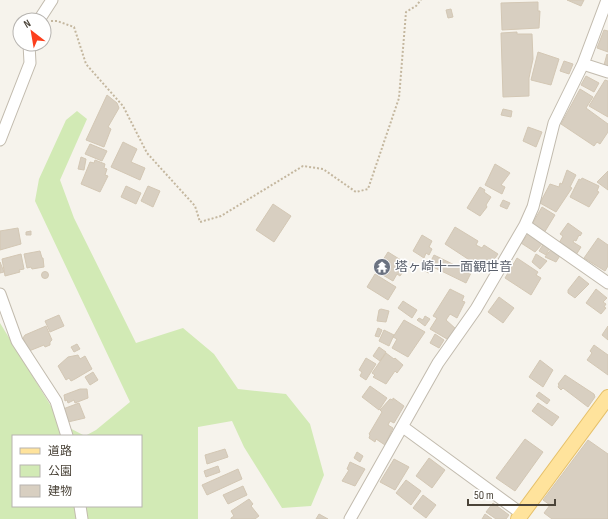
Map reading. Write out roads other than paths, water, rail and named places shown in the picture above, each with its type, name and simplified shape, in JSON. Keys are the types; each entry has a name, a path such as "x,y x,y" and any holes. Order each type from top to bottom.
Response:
{"main road":[{"path":"520,516 608,396"}],"street":[{"path":"44,12 52,0"},
{"path":"350,519 438,363 476,309 525,225 533,206 554,123 583,64 607,0"},
{"path":"0,140 30,63 29,52"},
{"path":"583,64 608,72"},
{"path":"525,225 608,283"},
{"path":"0,294 17,341 56,401 67,435"},
{"path":"403,427 520,516"},
{"path":"80,507 82,519"}],"place":[{"name":"塔ヶ崎十一面観世音","path":"382,267"}]}
